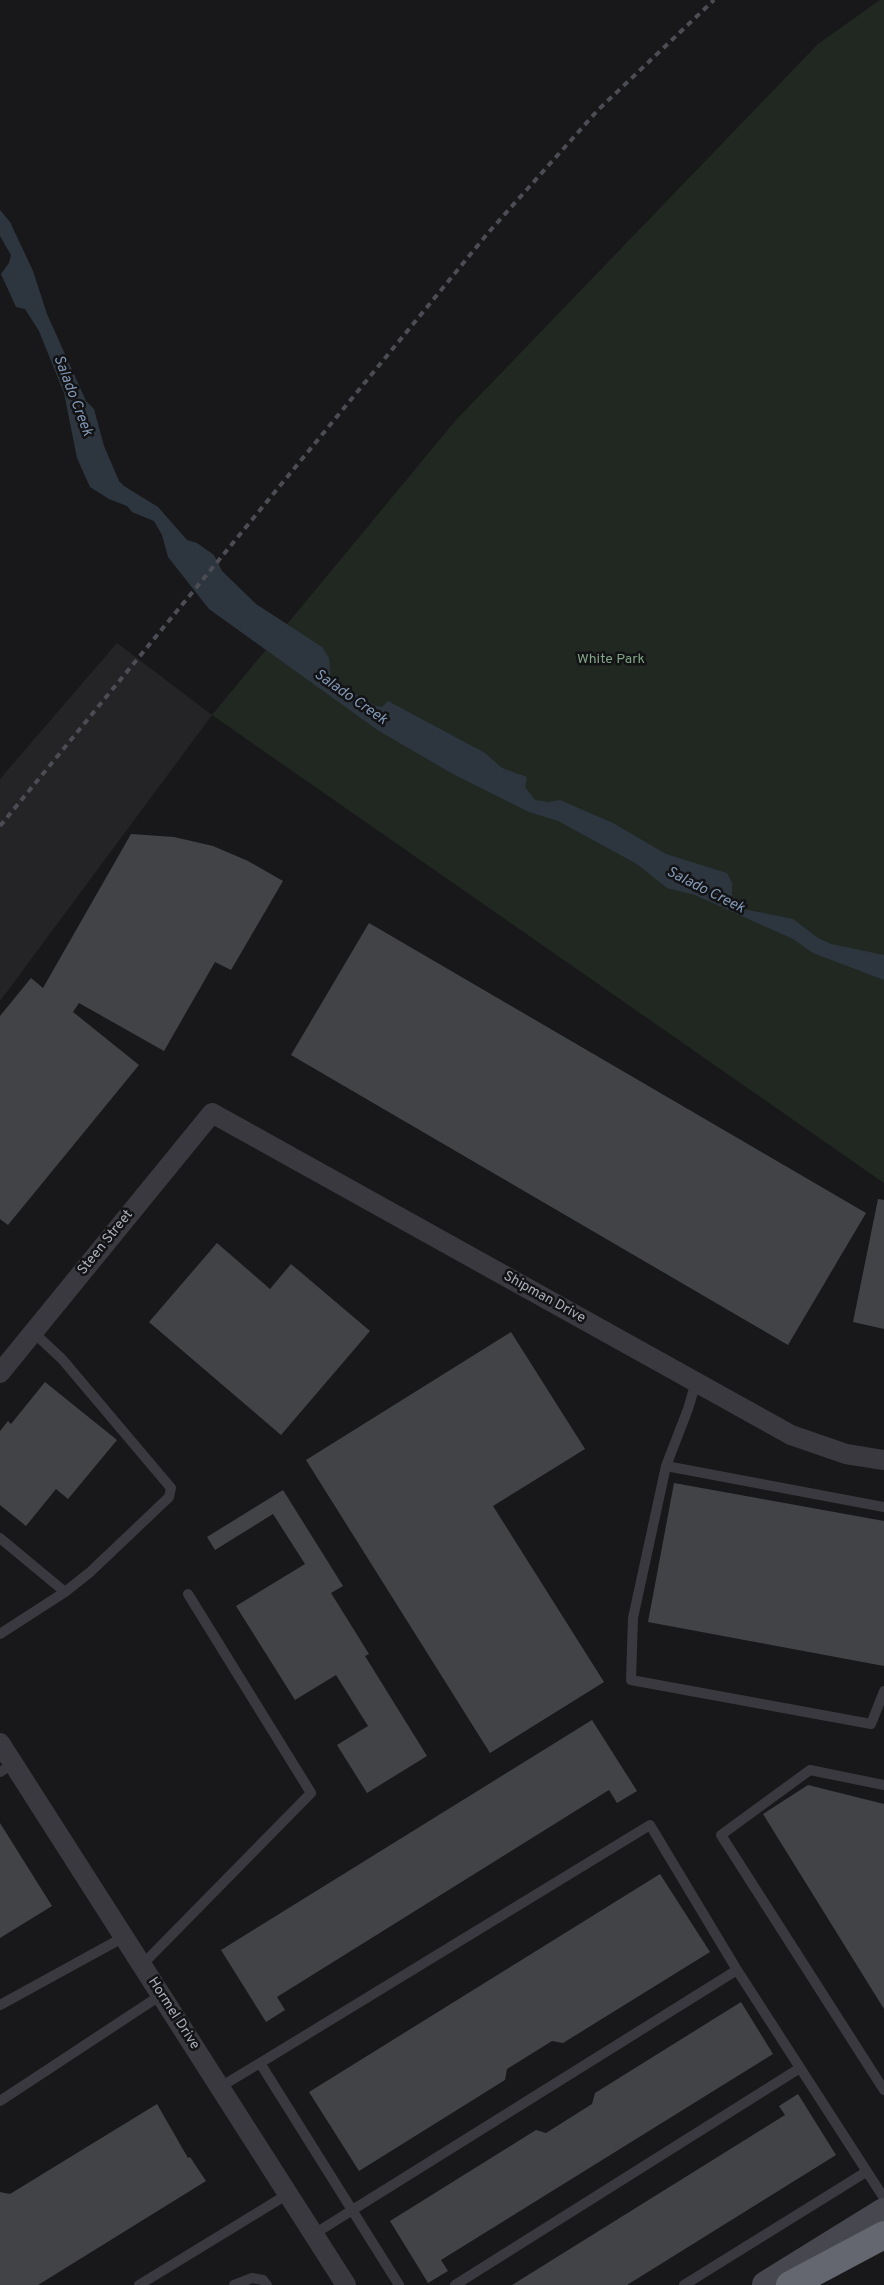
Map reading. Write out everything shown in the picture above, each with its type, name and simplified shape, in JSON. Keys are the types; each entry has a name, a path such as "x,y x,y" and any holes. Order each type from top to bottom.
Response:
{"highway":[{"path":"790,2285 884,2235"}],"main road":[{"path":"766,2285 884,2212"}],"street":[{"name":"Steen Street","path":"0,1373 212,1113"},
{"name":"Shipman Drive","path":"212,1113 791,1435 818,1446 846,1454 884,1460"},
{"name":"Hormel Drive","path":"0,1743 7,1768 124,1937 346,2285"}],"lane":[{"path":"0,1634 65,1592 89,1573 169,1497 171,1488 62,1360 33,1332"},
{"path":"696,1382 666,1466 633,1618 631,1680 871,1724 884,1691"},
{"path":"666,1466 884,1507"},
{"path":"0,1538 65,1592"},
{"path":"142,1965 311,1793 188,1594"},
{"path":"884,1785 810,1770 721,1835 884,2090"},
{"path":"220,2087 650,1825 737,1970 884,2198"},
{"path":"0,2005 124,1937"},
{"path":"314,2234 737,1970"},
{"path":"0,2101 161,1995"},
{"path":"260,2063 399,2285"},
{"path":"455,2285 800,2068"},
{"path":"684,2285 866,2172"},
{"path":"139,2285 288,2194"},
{"path":"234,2285 252,2278 263,2280 267,2285"}],"shaded area":[{"path":"117,643 212,715 0,1001 0,779"}],"green space":[{"name":"White Park","path":"880,0 884,0 884,1183 212,715 456,420 818,44"}],"water":[{"name":"Salado Creek","path":"0,210 10,222 33,271 47,314 86,401 94,409 104,446 119,481 158,507 187,540 197,543 214,555 222,571 256,604 322,647 329,658 331,680 376,706 382,707 388,701 485,753 502,768 527,777 525,787 535,800 549,802 560,800 613,823 666,854 727,873 732,883 732,903 743,909 793,919 818,938 831,944 884,955 884,980 813,953 793,939 695,895 667,888 637,864 558,821 529,812 453,774 379,731 209,609 168,557 162,535 154,521 132,512 127,506 109,499 90,487 77,458 64,393 39,331 25,309 16,307 1,274 9,263 11,255 0,236"}],"building":[{"path":"131,834 174,837 213,846 248,861 283,881 231,970 215,962 164,1051 79,1003 73,1012 139,1065 8,1225 0,1219 0,1016 31,978 43,988"},
{"path":"369,923 866,1213 788,1345 291,1055"},
{"path":"878,1199 884,1200 884,1329 853,1322"},
{"path":"217,1243 270,1289 291,1264 370,1331 281,1435 149,1322"},
{"path":"511,1332 585,1449 493,1506 604,1682 490,1753 306,1460"},
{"path":"45,1382 117,1440 68,1499 56,1489 26,1526 0,1505 0,1431 8,1421 11,1424"},
{"path":"674,1483 884,1521 884,1666 648,1622"},
{"path":"283,1490 343,1586 331,1593 369,1654 365,1656 427,1756 367,1793 337,1745 368,1726 336,1675 295,1700 236,1606 305,1564 273,1514 215,1550 207,1537"},
{"path":"592,1720 637,1791 617,1803 609,1790 277,1997 285,2010 266,2022 221,1950"},
{"path":"808,1785 884,1804 884,2009 763,1814"},
{"path":"0,1823 52,1906 0,1938"},
{"path":"660,1874 710,1952 563,2043 552,2041 507,2069 505,2080 359,2171 309,2092"},
{"path":"741,2002 773,2054 441,2260 448,2271 428,2283 390,2221 536,2130 546,2133 592,2104 595,2093"},
{"path":"798,2094 836,2155 627,2285 512,2285 785,2115 779,2106"},
{"path":"157,2104 188,2158 190,2157 206,2181 38,2285 0,2285 0,2192 10,2194"}],"railway":[{"path":"0,826 488,233 598,110 714,0"}]}
